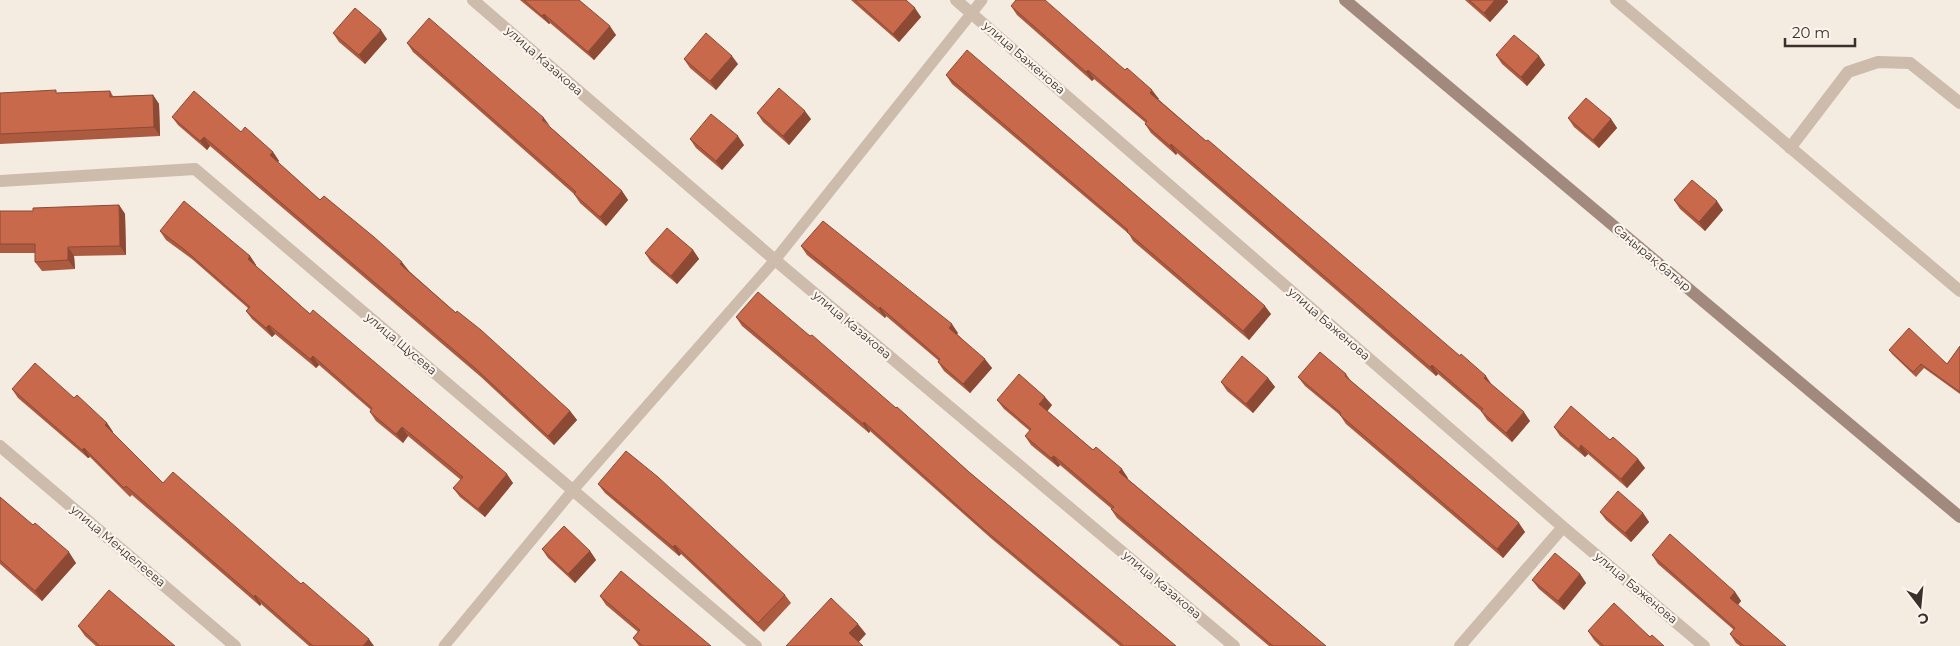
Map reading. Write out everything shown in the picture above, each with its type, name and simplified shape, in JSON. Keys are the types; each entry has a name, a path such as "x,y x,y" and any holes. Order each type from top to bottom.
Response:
{"street":[{"name":"улица Казакова","path":"473,0 775,260 1234,646"},
{"name":"улица Баженова","path":"956,0 1563,527 1704,646"},
{"name":"Саңырақ батыр","path":"1345,0 1960,517"},
{"path":"1616,0 1960,291"},
{"path":"1790,148 1848,72 1878,62 1910,63 1960,103"},
{"name":"улица Щусева","path":"0,181 195,169 756,646"},
{"name":"улица Менделеева","path":"0,446 235,646"},
{"path":"1460,646 1563,527"}],"lane":[{"path":"444,646 573,490 775,260 982,0"}],"building":[{"path":"524,0 579,0 610,26 588,52 544,14 542,16"},
{"path":"855,0 906,0 915,8 893,34"},
{"path":"1016,0 1045,0 1125,70 1127,68 1152,90 1150,93 1206,141 1208,140 1460,356 1461,354 1486,376 1484,378 1524,412 1506,433 1481,411 1483,409 1432,365 1430,367 1171,144 1170,146 1145,124 1147,121 1088,70 1086,72 1011,6"},
{"path":"1469,0 1495,0 1484,13"},
{"path":"355,8 381,30 359,55 333,33"},
{"path":"429,18 544,118 542,120 622,191 600,217 574,194 576,192 407,43"},
{"path":"706,33 732,56 710,81 684,59"},
{"path":"1514,35 1539,56 1521,77 1496,55"},
{"path":"967,50 1265,306 1243,331 946,75"},
{"path":"779,88 805,111 783,136 757,113"},
{"path":"56,90 56,93 110,91 110,97 153,95 154,127 0,134 0,93"},
{"path":"194,91 241,132 245,127 273,152 270,155 320,200 324,196 374,237 402,262 400,264 456,313 457,311 481,330 570,411 548,436 475,368 204,137 200,141 172,117"},
{"path":"1586,98 1611,119 1593,140 1568,118"},
{"path":"711,114 738,136 716,161 690,139"},
{"path":"1692,180 1717,201 1699,222 1674,200"},
{"path":"184,201 250,256 248,259 310,314 313,310 507,474 478,509 453,488 463,477 402,427 396,434 370,412 372,408 313,356 310,359 269,325 266,328 246,311 250,307 185,250 160,231"},
{"path":"119,205 120,246 68,247 68,260 35,262 35,244 0,244 0,211 33,211 33,208"},
{"path":"823,221 952,324 949,328 985,359 963,384 938,362 940,359 880,307 879,309 801,246"},
{"path":"667,228 693,250 671,276 645,253"},
{"path":"758,292 810,336 812,335 897,407 969,472 1176,646 1124,646 986,531 864,422 863,424 736,317"},
{"path":"1909,328 1947,364 1960,346 1960,392 1921,364 1913,372 1889,350"},
{"path":"1320,352 1346,374 1345,376 1519,523 1497,549 1298,377"},
{"path":"1242,356 1268,378 1246,404 1221,382"},
{"path":"35,363 74,398 77,395 107,423 105,425 163,483 173,472 301,584 303,582 369,639 363,646 313,646 126,486 124,488 84,448 82,450 12,389"},
{"path":"1019,374 1045,397 1039,404 1093,450 1096,447 1122,469 1119,472 1326,646 1273,646 1111,509 1114,507 1054,456 1051,458 1025,436 1031,429 997,400"},
{"path":"1571,406 1610,440 1613,437 1638,459 1621,479 1581,445 1579,449 1554,427"},
{"path":"626,451 658,477 785,595 758,623 675,545 673,547 598,484"},
{"path":"1618,491 1643,513 1625,533 1600,512"},
{"path":"0,497 69,552 35,591 0,560"},
{"path":"564,526 590,551 568,574 542,549"},
{"path":"1670,534 1735,592 1730,598 1786,646 1744,646 1730,634 1735,628 1652,555"},
{"path":"1555,553 1580,574 1558,601 1532,580"},
{"path":"621,571 711,646 643,646 633,638 640,630 600,596"},
{"path":"109,590 175,646 100,646 78,626"},
{"path":"831,598 858,624 849,633 863,646 786,646"},
{"path":"1614,603 1650,637 1652,635 1664,646 1604,646 1588,631"}]}
